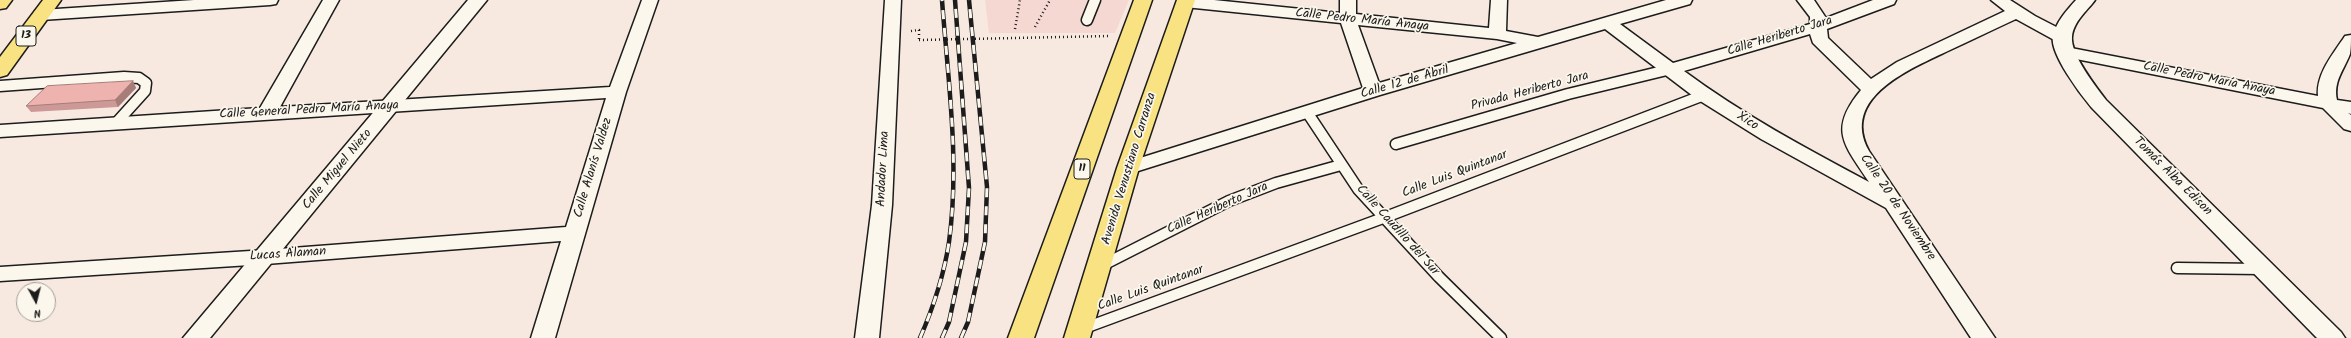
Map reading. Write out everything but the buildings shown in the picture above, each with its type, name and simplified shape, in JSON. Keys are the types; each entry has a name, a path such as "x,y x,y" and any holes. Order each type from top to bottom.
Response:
{"main road":[{"path":"0,4 3,0"},
{"name":"11","path":"1021,338 1143,0"},
{"name":"Avenida Venustiano Carranza","path":"1078,334 1100,266 1128,168 1186,1"},
{"name":"13","path":"0,71 47,8"}],"street":[{"path":"47,8 270,0"},
{"path":"266,114 330,0"},
{"name":"Calle Miguel Nieto","path":"196,338 266,257 478,0"},
{"name":"Calle Alanís Valdez","path":"544,338 617,92 650,0"},
{"name":"Andador Lima","path":"867,338 882,204 893,0"},
{"path":"1348,0 1348,20 1373,91"},
{"path":"1497,34 1500,0"},
{"name":"Calle 12 de Abril","path":"1128,168 1373,91 1684,0"},
{"path":"1805,0 1818,16 1817,27 1819,39 1871,89 1886,76 1907,64 2017,12"},
{"name":"Calle Heriberto Jara","path":"1671,69 1817,27 1888,0"},
{"name":"Calle Pedro María Anaya","path":"2001,0 2064,44 2351,108"},
{"path":"2064,44 2072,15 2086,0"},
{"name":"Calle Pedro María Anaya","path":"1186,1 1348,20 1497,34 1538,43"},
{"name":"Xico","path":"1608,23 1704,95 1768,135 1896,206"},
{"path":"2351,40 2332,71 2328,94 2329,103 2351,125"},
{"name":"Tomás Alba Edison","path":"2064,44 2083,85 2099,104 2332,338"},
{"name":"Calle 20 de Noviembre","path":"1871,89 1853,116 1851,130 1858,150 1983,338"},
{"name":"Calle General Pedro María Anaya","path":"0,131 117,122 391,107 617,92"},
{"name":"Lucas Alaman","path":"0,274 266,257 575,233"}],"lane":[{"path":"1087,20 1095,0"},
{"name":"Privada Heriberto Jara","path":"1396,144 1568,94 1671,69"},
{"path":"0,86 101,78 139,78 146,83 146,91 117,122"},
{"name":"Calle Luis Quintanar","path":"1078,334 1704,95"},
{"name":"Calle Caudillo del Sur","path":"1307,112 1358,189 1383,218 1439,277 1501,338"},
{"name":"Calle Heriberto Jara","path":"1100,266 1229,201 1276,183 1342,165"},
{"path":"2177,268 2264,269"}],"path":[{"path":"1015,29 1020,0"},
{"path":"1035,28 1050,0"},
{"path":"919,30 919,40 1109,36"}],"shaded area":[{"path":"985,0 1129,0 1115,33 989,33"}],"railway":[{"path":"920,338 934,303 941,279 949,242 952,212 952,121 942,0"},
{"path":"942,338 949,322 966,242 969,188 955,0"},
{"path":"961,338 968,322 985,242 987,187 969,0"}]}
